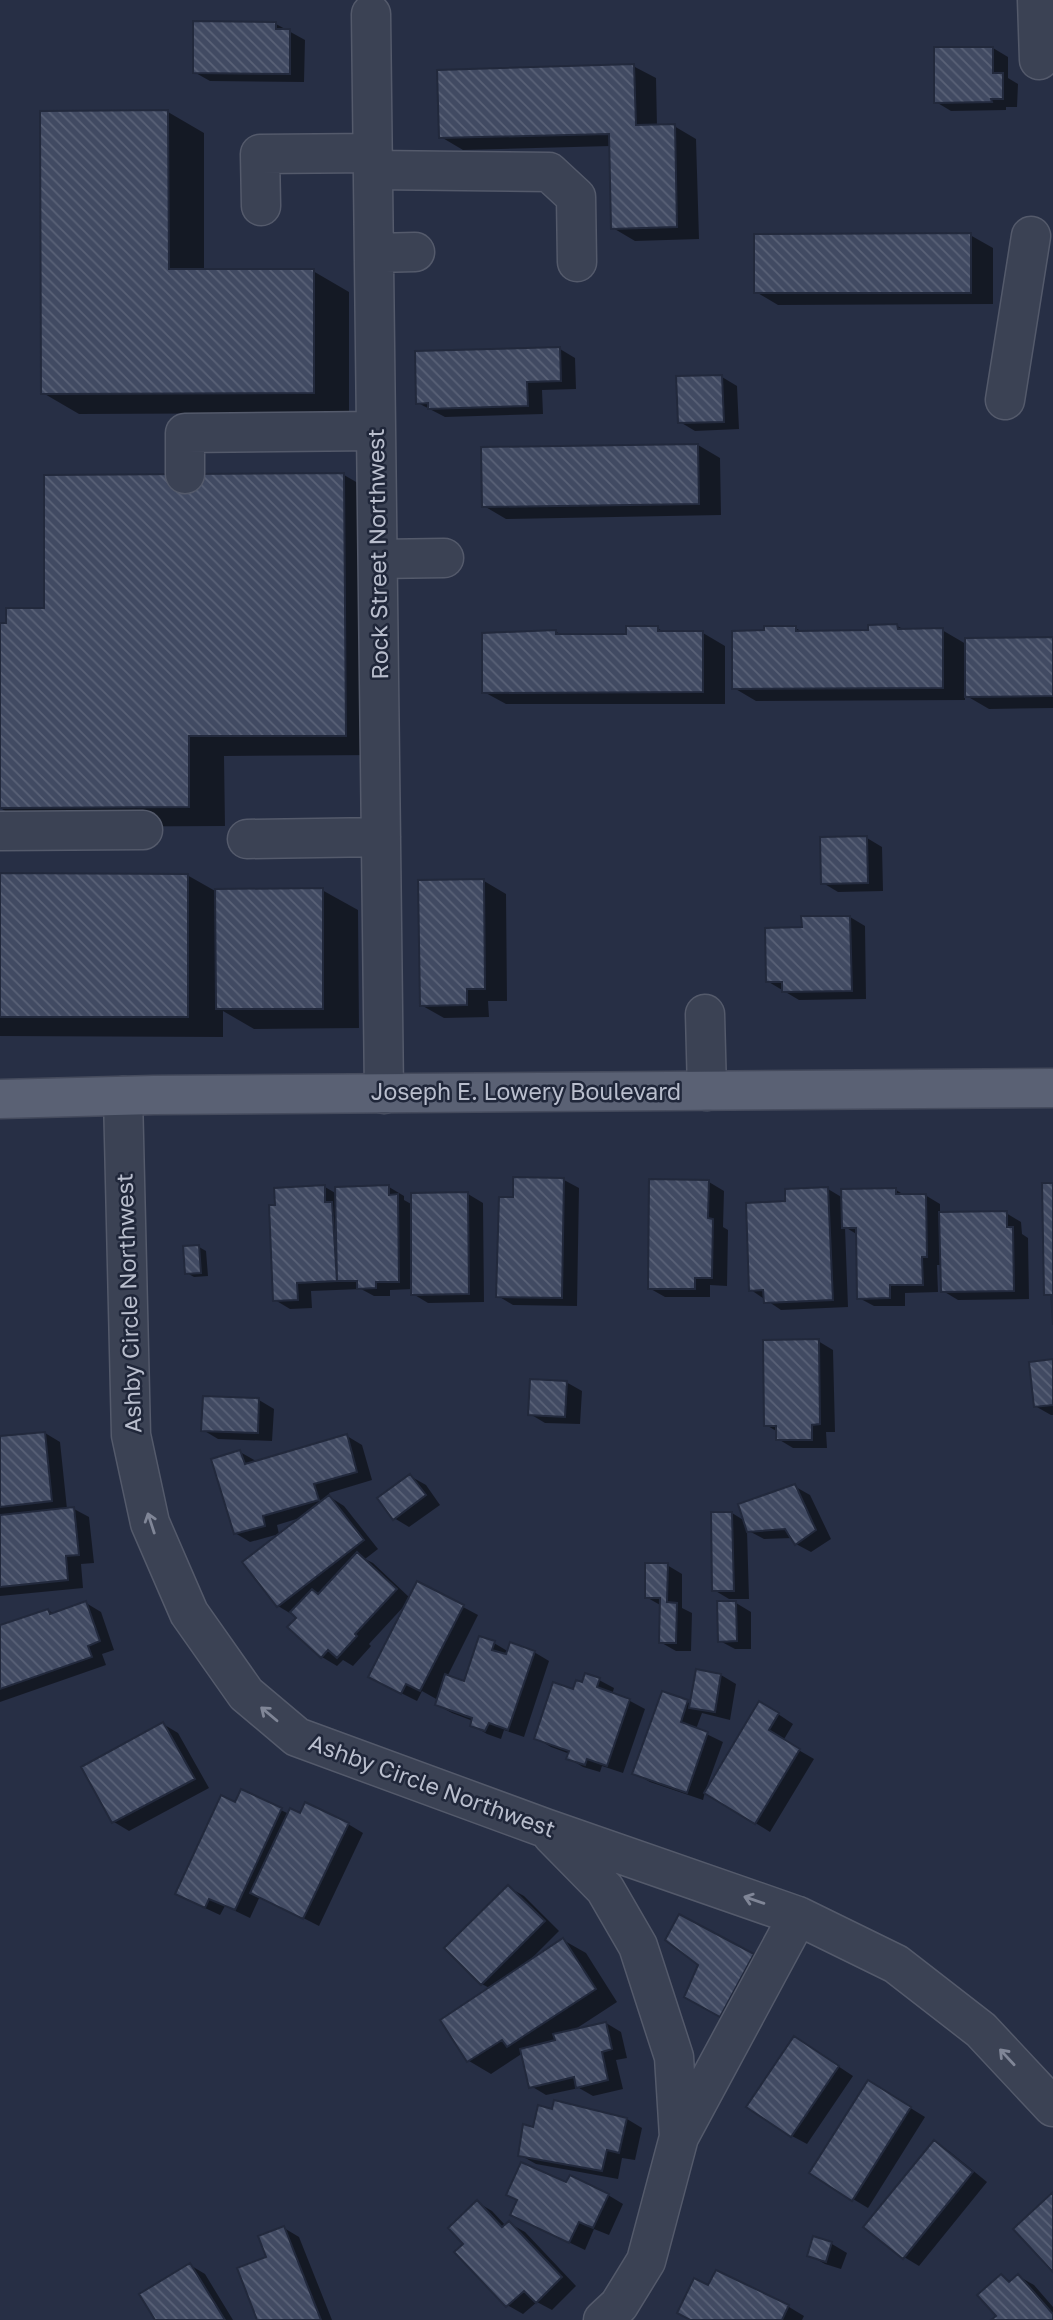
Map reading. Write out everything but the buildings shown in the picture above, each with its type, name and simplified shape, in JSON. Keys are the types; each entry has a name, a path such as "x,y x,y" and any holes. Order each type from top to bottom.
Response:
{"main road":[{"name":"Joseph E. Lowery Boulevard","path":"0,1099 1053,1088"}],"street":[{"path":"1037,0 1039,60"},
{"name":"Rock Street Northwest","path":"371,14 384,1094"},
{"path":"261,206 260,154 549,172 576,197 577,262"},
{"path":"1005,400 1031,236"},
{"path":"374,253 415,252"},
{"path":"185,474 185,433 376,431"},
{"path":"378,559 444,558"},
{"path":"0,831 143,830"},
{"path":"247,839 381,837"},
{"path":"705,1014 707,1091"},
{"name":"Ashby Circle Northwest","path":"123,1096 131,1435 150,1523 189,1613 246,1694 297,1737 545,1828 798,1916 896,1964 981,2030 1053,2107"},
{"path":"545,1828 605,1889 638,1946 674,2057 679,2137"},
{"path":"603,2320 619,2305 646,2261 679,2137 798,1916"}]}
